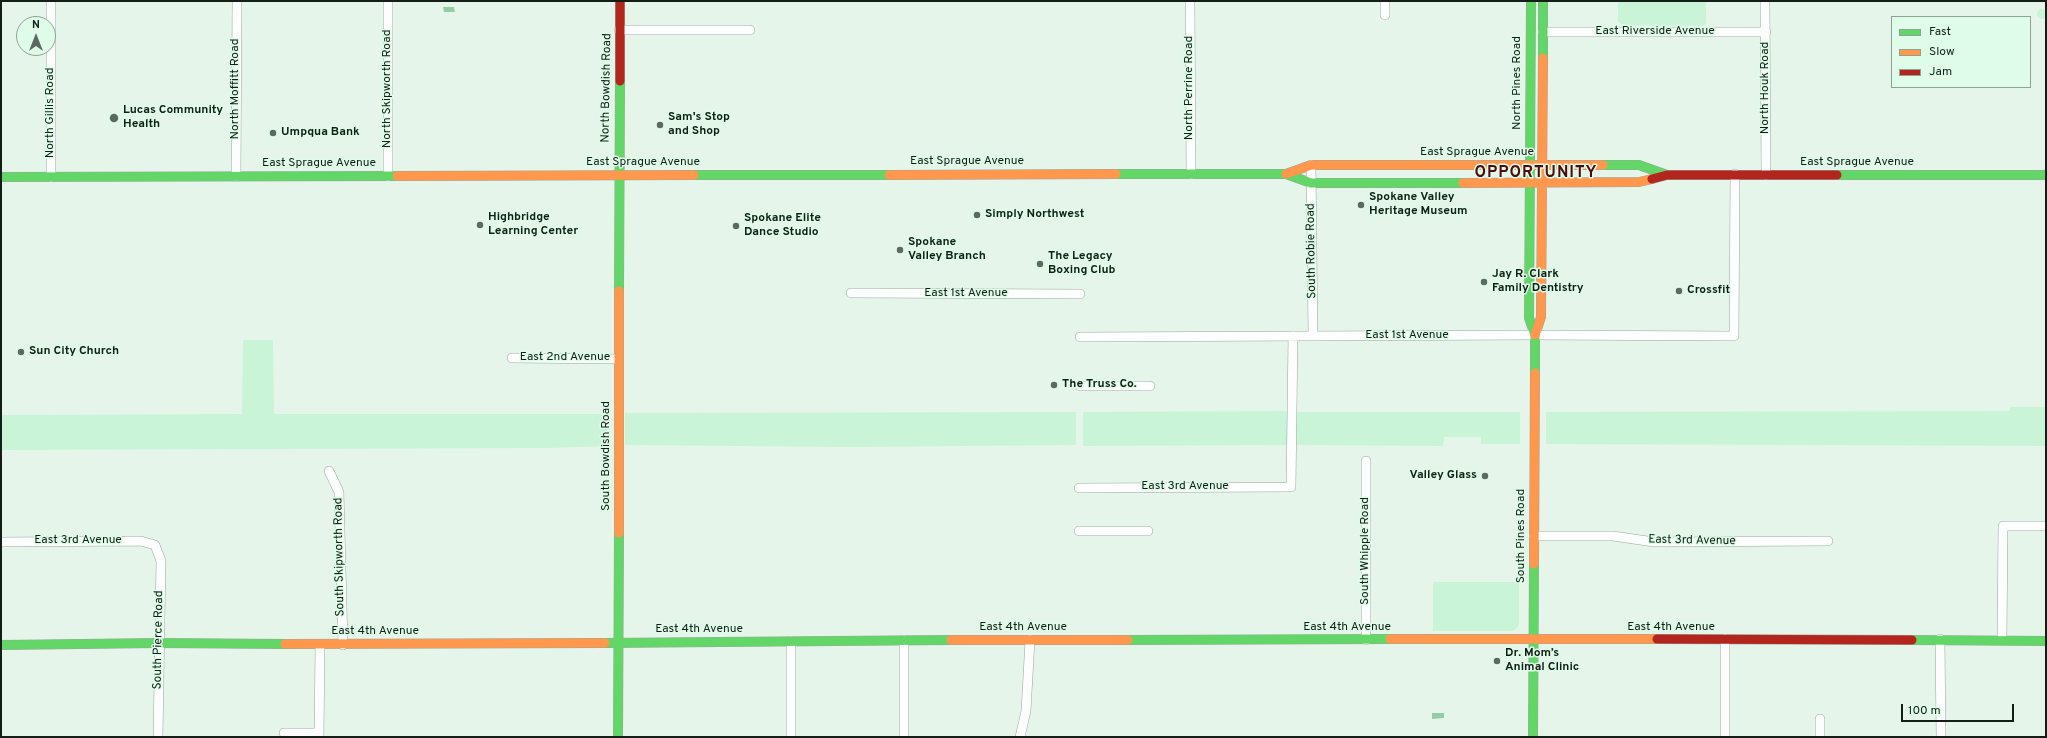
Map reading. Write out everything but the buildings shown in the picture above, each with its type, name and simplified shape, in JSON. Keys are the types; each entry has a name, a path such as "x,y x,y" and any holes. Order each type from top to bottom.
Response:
{"main road":[{"name":"North Bowdish Road","path":"618,175 620,1"},
{"name":"North Pines Road","path":"1530,164 1531,1"},
{"name":"North Pines Road","path":"1543,1 1543,164"},
{"name":"East Sprague Avenue","path":"1,177 1286,174 1311,165 1530,164 1639,165 1668,175"},
{"name":"South Pines Road","path":"1530,164 1529,318 1535,334"},
{"name":"South Pines Road","path":"1532,737 1534,640 1535,334 1541,317 1543,164"},
{"name":"East Sprague Avenue","path":"1286,174 1311,183 1639,182 1668,175 1735,174 2046,175"},
{"name":"South Bowdish Road","path":"618,175 618,737"},
{"name":"East 4th Avenue","path":"1,645 159,643 343,645 904,640 1940,639 2046,641"}],"street":[{"name":"North Gillis Road","path":"51,1 51,177"},
{"name":"North Moffitt Road","path":"236,177 237,1"},
{"name":"North Skipworth Road","path":"388,1 388,176"},
{"name":"North Perrine Road","path":"1190,1 1191,174"},
{"path":"1385,1 1385,15"},
{"name":"North Houk Road","path":"1765,1 1766,175"},
{"path":"619,30 750,30"},
{"name":"East Riverside Avenue","path":"1543,32 1766,32"},
{"name":"South Robie Road","path":"1311,165 1313,336"},
{"name":"East 1st Avenue","path":"1080,337 1535,334 1734,336 1735,174"},
{"name":"East 1st Avenue","path":"851,293 1080,294"},
{"name":"East 3rd Avenue","path":"1079,488 1291,487 1293,336"},
{"name":"East 2nd Avenue","path":"512,358 618,359"},
{"path":"1080,386 1150,386"},
{"name":"South Whipple Road","path":"1366,461 1366,640"},
{"name":"South Skipworth Road","path":"329,471 339,492 343,645"},
{"path":"2002,640 2003,526 2046,526"},
{"path":"1079,531 1148,531"},
{"name":"East 3rd Avenue","path":"1534,536 1613,536 1654,542 1828,541"},
{"name":"East 3rd Avenue","path":"1,542 140,541 155,545"},
{"name":"South Pierce Road","path":"155,545 161,561 158,737"},
{"path":"1725,639 1725,737"},
{"path":"1940,639 1941,737"},
{"path":"904,640 904,737"},
{"path":"1020,737 1026,710 1030,640"},
{"path":"791,641 791,737"},
{"path":"284,733 319,735 320,645"},
{"path":"1820,719 1820,737"}],"shaded area":[{"path":"1618,1 1706,1 1706,23 1703,26 1623,25 1618,22"},
{"path":"443,7 454,7 455,12 444,12"},
{"path":"2040,9 2044,9 2046,10 2046,18 2040,19 2037,16 2037,12"},
{"path":"243,340 273,340 274,414 607,414 607,446 550,448 1,450 1,415 242,414"},
{"path":"2010,407 2046,407 2046,446 1546,444 1546,412 2010,411"},
{"path":"1287,411 1287,445 1083,446 1083,412"},
{"path":"1076,412 1076,445 850,447 625,445 625,413"},
{"path":"1295,412 1520,412 1520,444 1481,444 1481,437 1444,437 1443,446 1295,445"},
{"path":"1433,582 1519,582 1519,624 1517,628 1513,631 1433,631"},
{"path":"1432,713 1444,713 1444,718 1432,719"}],"traffic: fast":[{"path":"1531,1 1529,318 1535,335 1535,373"},
{"path":"1543,1 1543,58"},
{"path":"619,291 620,81"},
{"path":"1603,165 1639,165 1667,175"},
{"path":"1116,174 1286,174 1311,183 1463,183"},
{"path":"694,175 889,175"},
{"path":"1837,175 2046,175"},
{"path":"1,177 397,176"},
{"path":"618,737 619,533"},
{"path":"1533,737 1534,564"},
{"path":"1128,640 1390,639"},
{"path":"605,643 951,640"},
{"path":"1912,640 2046,641"},
{"path":"1,645 159,643 285,644"}],"traffic: slow":[{"path":"1535,335 1541,317 1543,58"},
{"path":"1286,174 1311,165 1603,165"},
{"path":"889,175 1116,174"},
{"path":"397,176 694,175"},
{"path":"1463,183 1639,182 1652,179"},
{"path":"619,291 619,533"},
{"path":"1534,564 1535,373"},
{"path":"1390,639 1657,639"},
{"path":"951,640 1128,640"},
{"path":"285,644 605,643"}],"traffic: jam":[{"path":"620,1 620,81"},
{"path":"1652,179 1667,175 1837,175"},
{"path":"1657,639 1912,640"}],"place":[{"name":"Lucas Community Health","path":"114,118"},
{"name":"Sam's Stop and Shop","path":"660,125"},
{"name":"Umpqua Bank","path":"273,133"},
{"name":"Spokane Valley Heritage Museum","path":"1361,205"},
{"name":"Simply Northwest","path":"977,215"},
{"name":"Highbridge Learning Center","path":"480,225"},
{"name":"Spokane Elite Dance Studio","path":"736,226"},
{"name":"Spokane Valley Branch","path":"900,250"},
{"name":"The Legacy Boxing Club","path":"1040,264"},
{"name":"Jay R. Clark Family Dentistry","path":"1484,282"},
{"name":"Crossfit","path":"1679,291"},
{"name":"Sun City Church","path":"21,352"},
{"name":"The Truss Co.","path":"1054,385"},
{"name":"Valley Glass","path":"1485,476"},
{"name":"Dr. Mom’s Animal Clinic","path":"1497,661"}],"district":[{"name":"OPPORTUNITY","path":"1536,174"}]}
